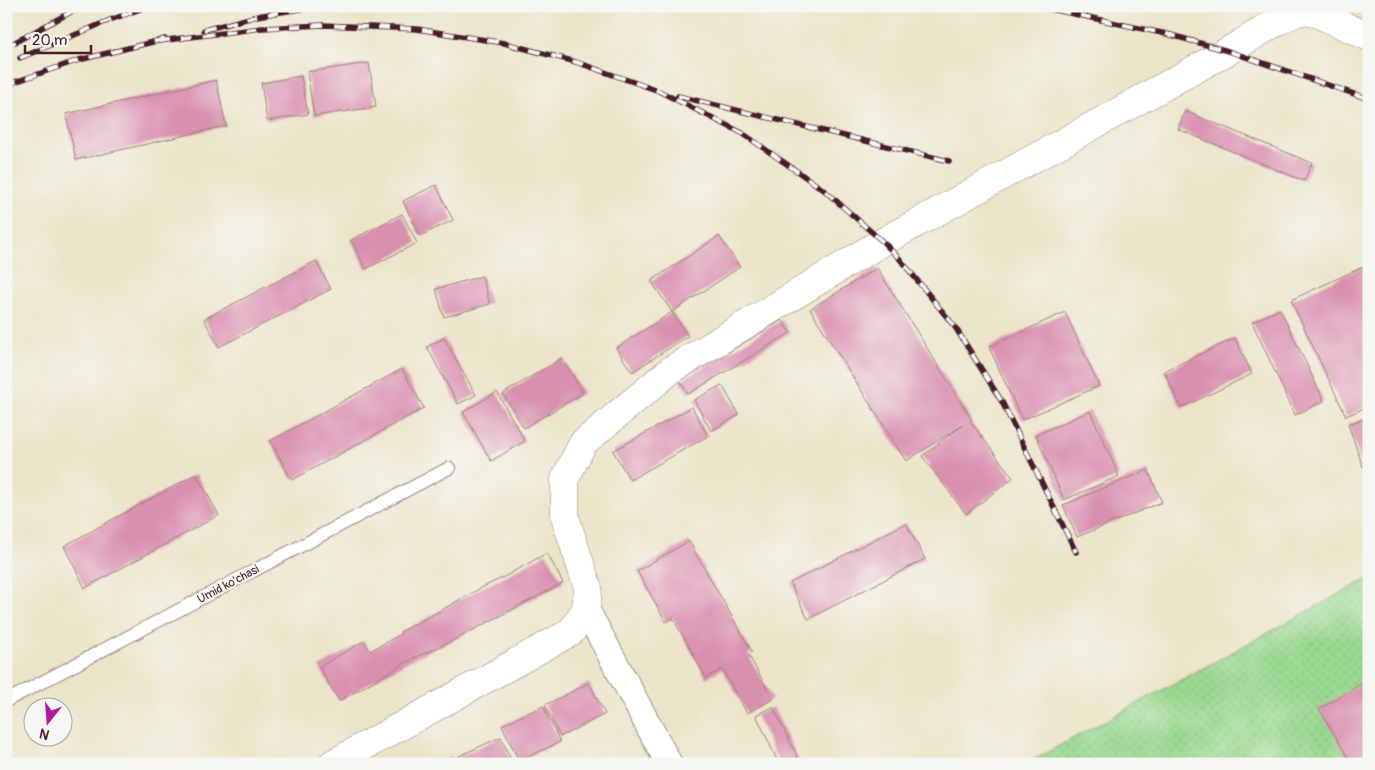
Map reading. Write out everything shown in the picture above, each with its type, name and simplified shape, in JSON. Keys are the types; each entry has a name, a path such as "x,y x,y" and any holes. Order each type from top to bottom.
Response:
{"street":[{"path":"332,764 571,632 586,609 588,588 565,517 565,479 583,443 671,370 877,245 1228,51 1280,20 1297,12 1315,8 1369,37"},
{"path":"586,609 669,764"}],"lane":[{"name":"Umid ko'chasi","path":"6,701 449,468"}],"green space":[{"path":"1369,578 1369,764 1026,764"}],"building":[{"path":"1209,6 1223,6 1214,13"},
{"path":"369,63 376,107 314,116 307,72"},
{"path":"301,76 308,114 267,121 261,83"},
{"path":"216,80 226,126 76,160 66,114"},
{"path":"1185,111 1312,163 1304,181 1178,129"},
{"path":"436,185 453,220 420,236 403,201"},
{"path":"402,214 417,243 366,269 351,240"},
{"path":"719,236 740,267 672,312 651,281"},
{"path":"316,261 331,289 219,347 204,319"},
{"path":"1369,264 1369,406 1346,416 1291,300"},
{"path":"877,268 972,420 970,421 1013,478 966,514 922,456 963,425 906,461 810,309"},
{"path":"482,276 490,304 444,317 436,289"},
{"path":"1280,309 1324,401 1295,415 1252,322"},
{"path":"672,312 688,336 632,372 616,348"},
{"path":"1065,312 1099,386 1022,420 989,347"},
{"path":"782,320 790,333 688,394 680,381"},
{"path":"444,338 476,395 458,404 427,347"},
{"path":"1235,338 1252,374 1181,408 1164,371"},
{"path":"562,358 583,393 524,428 503,394"},
{"path":"402,369 424,408 292,480 270,441"},
{"path":"722,385 739,415 711,431 694,400"},
{"path":"497,392 525,441 491,461 463,412"},
{"path":"692,407 708,436 630,480 613,451"},
{"path":"1090,411 1119,476 1064,500 1036,435"},
{"path":"1369,417 1369,465 1363,467 1348,424"},
{"path":"1148,470 1162,502 1077,537 1063,505"},
{"path":"196,474 219,515 85,588 64,546"},
{"path":"906,523 925,559 808,619 790,583"},
{"path":"689,541 752,652 748,654 773,699 747,713 722,669 706,678 673,618 666,622 637,571"},
{"path":"547,553 563,583 452,641 414,658 339,701 319,667 364,641 370,651 401,634 400,632"},
{"path":"6,618 11,627 6,630"},
{"path":"1369,679 1369,764 1352,764 1319,709"},
{"path":"589,683 605,714 560,737 545,705"},
{"path":"543,706 560,742 519,761 502,725"},
{"path":"773,707 801,764 779,764 756,715"},
{"path":"501,737 513,764 463,764 459,756"},
{"path":"451,757 455,764 439,764"}],"railway":[{"path":"6,47 82,6"},
{"path":"20,58 110,20 149,6"},
{"path":"204,30 257,16 318,6"},
{"path":"1037,6 1171,35 1228,51 1369,99"},
{"path":"159,41 262,28 323,25 417,29 504,43 576,62 659,91 742,133 824,190 883,242 899,258 955,327 1002,402 1076,552"},
{"path":"6,85 79,60 165,39"},
{"path":"678,96 949,161"}]}
